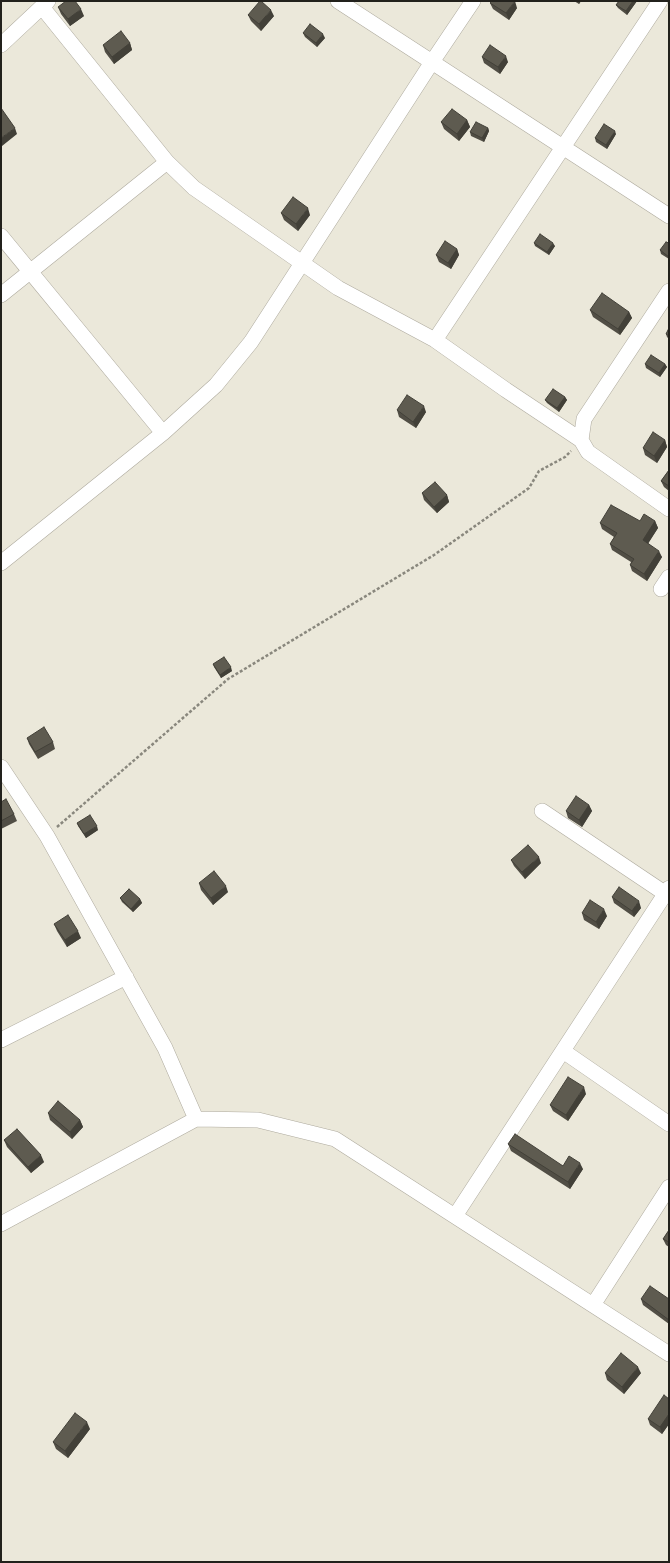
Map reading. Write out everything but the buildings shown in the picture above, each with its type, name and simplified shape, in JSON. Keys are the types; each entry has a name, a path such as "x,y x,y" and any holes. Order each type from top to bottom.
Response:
{"street":[{"path":"338,1 669,216"},
{"path":"1,563 163,432 216,385 251,342 473,1"},
{"path":"435,340 660,1"},
{"path":"1,45 45,4 167,162 194,188 338,288 435,340 581,440 588,452 669,509"},
{"path":"1,295 167,162"},
{"path":"1,236 163,432"},
{"path":"581,440 584,419 669,292"},
{"path":"1,766 47,836 126,977 165,1048 196,1119"},
{"path":"455,1216 668,893 542,811"},
{"path":"1,1040 126,977"},
{"path":"563,1051 669,1124"},
{"path":"1,1224 196,1119 258,1120 335,1139 669,1354"},
{"path":"593,1305 669,1188"}],"path":[{"path":"47,836 228,679 434,555 529,488 539,471 565,457 581,440"}]}
